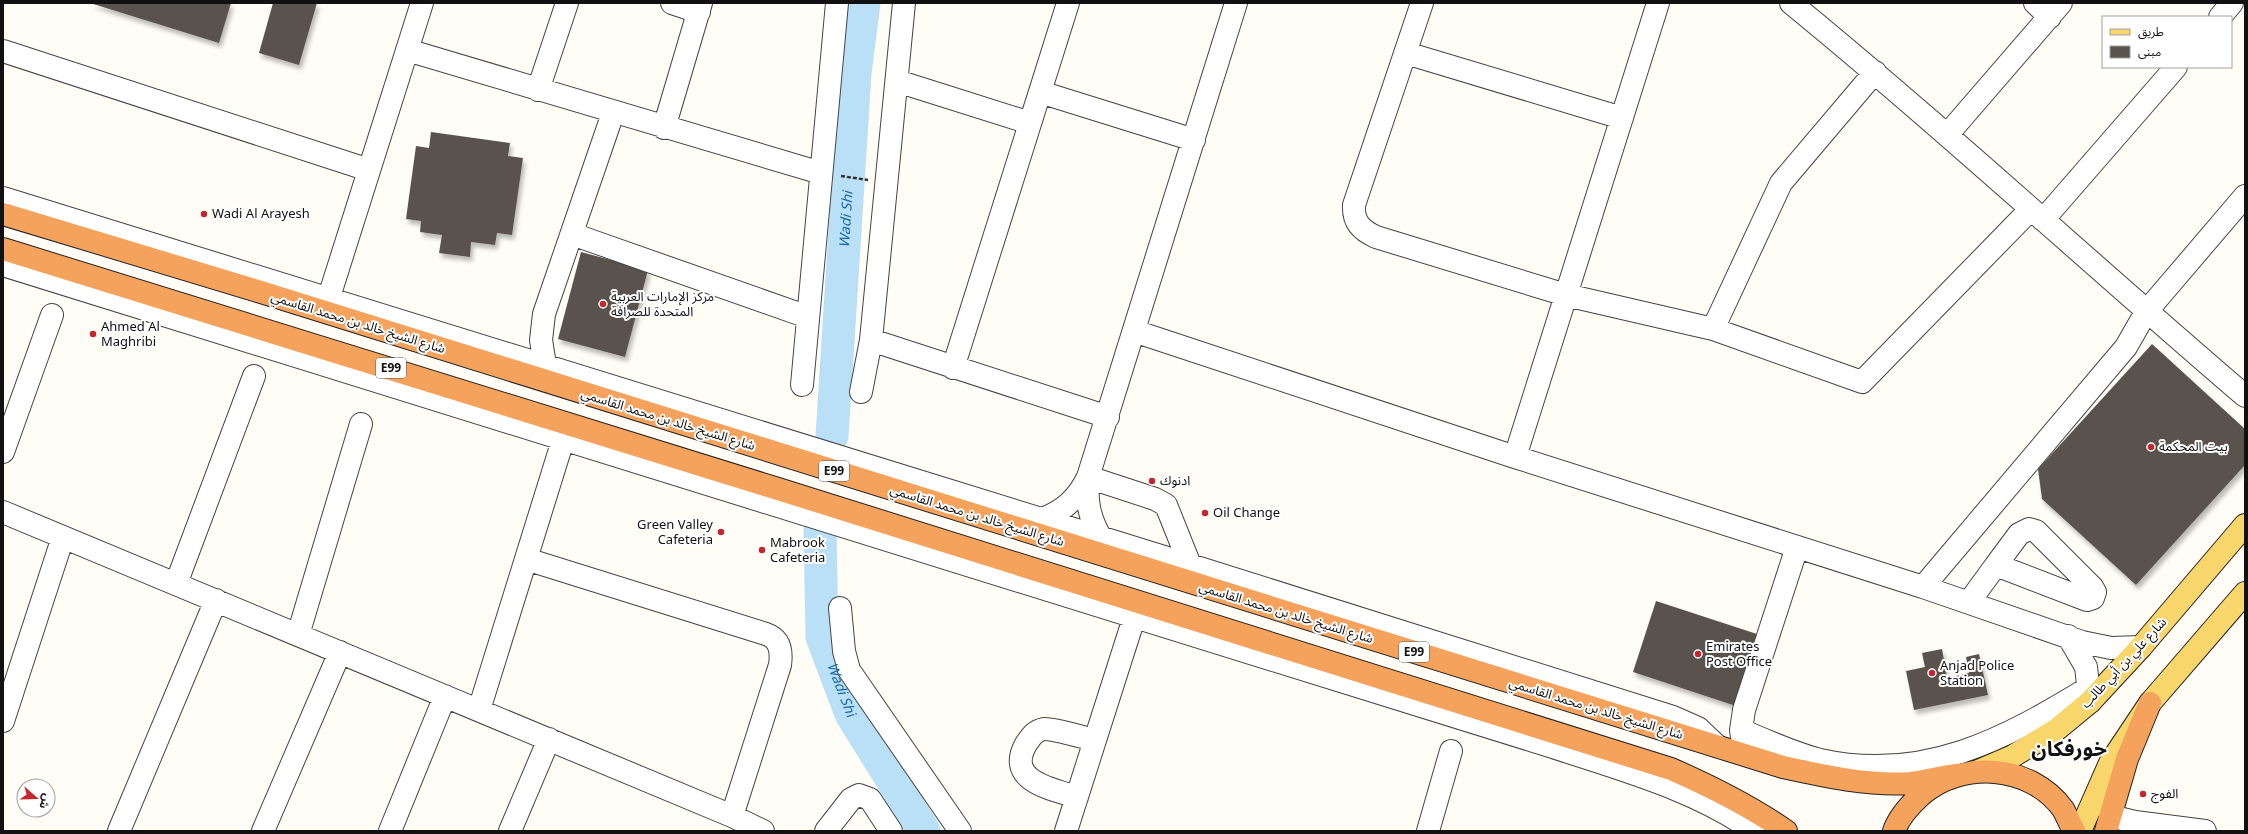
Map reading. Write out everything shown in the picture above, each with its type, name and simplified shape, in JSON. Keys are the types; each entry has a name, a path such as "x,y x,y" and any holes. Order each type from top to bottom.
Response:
{"highway":[{"name":"شارع الشيخ خالد بن محمد القاسمي","path":"14,217 223,295 249,296 261,292 286,292 789,458 878,485 919,490 1339,620 1746,756 1825,776 1867,781 1910,783 1956,775"},
{"name":"E99","path":"3,249 222,325 778,489 866,517 1037,578 1555,740 1671,769 1717,789 1756,825 1786,831"},
{"path":"2115,824 2127,759 2150,703"},
{"path":"1894,831 1910,804 1931,786 1956,775 1978,771 2010,774 2039,787 2062,809 2074,831"}],"main road":[{"name":"شارع علي بن أبي طالب","path":"1978,771 2012,756 2056,730 2090,694 2141,648 2245,525"},
{"path":"2080,831 2110,763 2150,703 2245,593"}],"street":[{"path":"329,297 422,3"},
{"path":"538,90 567,3"},
{"path":"664,128 700,7 672,3"},
{"path":"802,386 808,317 830,175 837,3"},
{"path":"861,392 872,340 904,3"},
{"path":"953,368 1068,3"},
{"path":"1101,538 1090,515 1087,490 1088,477 1108,417 1236,3"},
{"path":"1422,3 1354,205 1353,216 1364,231 1376,237 1566,295 1713,329 1862,382 2037,215 2175,68"},
{"path":"1515,457 1658,3"},
{"path":"1791,3 1875,72 2146,312 2245,396"},
{"path":"2221,16 2232,3"},
{"path":"1947,135 2049,8"},
{"path":"407,50 613,113 830,175"},
{"path":"3,51 369,170"},
{"path":"1406,53 1622,118"},
{"path":"1713,329 1781,183 1875,72"},
{"path":"897,81 1030,123"},
{"path":"1040,92 1194,140"},
{"path":"545,365 542,353 541,327 613,113"},
{"path":"1923,587 2126,348 2146,312 2245,196"},
{"path":"3,198 14,217 286,292 329,297 545,365 919,490 1042,519 1190,565 1339,620"},
{"path":"572,234 808,317"},
{"path":"3,266 222,325 563,440 1037,578 1134,618 1555,740"},
{"path":"3,452 52,316"},
{"path":"1134,331 1515,457 1969,602 2096,646 2141,648"},
{"path":"872,340 953,368 1108,417"},
{"path":"176,584 254,376"},
{"path":"298,635 361,424"},
{"path":"479,710 563,440"},
{"path":"1042,519 1054,515 1074,499 1088,477"},
{"path":"1088,477 1155,499 1166,505 1190,565"},
{"path":"3,512 549,739 746,825 780,665 781,654 778,644 773,637 526,559"},
{"path":"3,720 63,537"},
{"path":"1746,756 1741,730 1744,710 1797,547"},
{"path":"1969,602 1996,565"},
{"path":"119,831 216,600"},
{"path":"840,608 844,651 849,670 960,831"},
{"path":"1066,831 1134,618"},
{"path":"1741,730 1798,753 1842,764 1888,766 1918,762 1956,754 2004,736 2090,694 2081,656 2068,636"},
{"path":"263,831 340,652"},
{"path":"390,831 445,696"},
{"path":"1077,797 1038,784 1025,774 1020,761 1022,754 1033,733 1044,729 1095,740"},
{"path":"510,831 549,739"},
{"path":"1428,831 1451,751"},
{"path":"826,831 851,799 859,795 870,799 891,831"},
{"path":"2115,824 2205,831"}],"path":[{"path":"830,175 874,181"}],"building":[{"path":"90,3 231,3 219,43"},
{"path":"273,3 317,3 299,65 259,53"},
{"path":"431,132 510,143 508,156 523,158 512,235 497,233 495,245 471,242 470,257 439,253 442,235 420,232 421,221 406,219 416,146 429,148"},
{"name":"مركز الإمارات العربية المتحدة للصرافة","path":"581,252 648,270 625,357 558,339"},
{"name":"بيت المحكمة","path":"2152,344 2245,429 2245,465 2136,585 2042,499 2038,469"},
{"name":"Emirates Post Office","path":"1656,601 1763,636 1739,707 1633,672"},
{"path":"1942,649 1947,678 1969,673 1966,657 1979,654 1988,695 1914,710 1906,671 1925,667 1922,653"}],"waterway":[{"name":"Wadi Shi","path":"832,436 855,73 864,3"},
{"name":"Wadi Shi","path":"820,529 822,637 851,714 924,831"}],"place":[{"name":"Wadi Al Arayesh","path":"204,214"},
{"name":"مركز الإمارات العربية المتحدة للصرافة","path":"603,304"},
{"name":"Ahmed Al Maghribi","path":"93,334"},
{"name":"بيت المحكمة","path":"2151,447"},
{"name":"ادنوك","path":"1152,481"},
{"name":"Oil Change","path":"1205,513"},
{"name":"Green Valley Cafeteria","path":"721,532"},
{"name":"Mabrook Cafeteria","path":"762,550"},
{"name":"Emirates Post Office","path":"1698,654"},
{"name":"Anjad Police Station","path":"1932,673"},
{"name":"الفوج","path":"2143,794"}],"district":[{"name":"خورفكان","path":"2069,749"}]}
